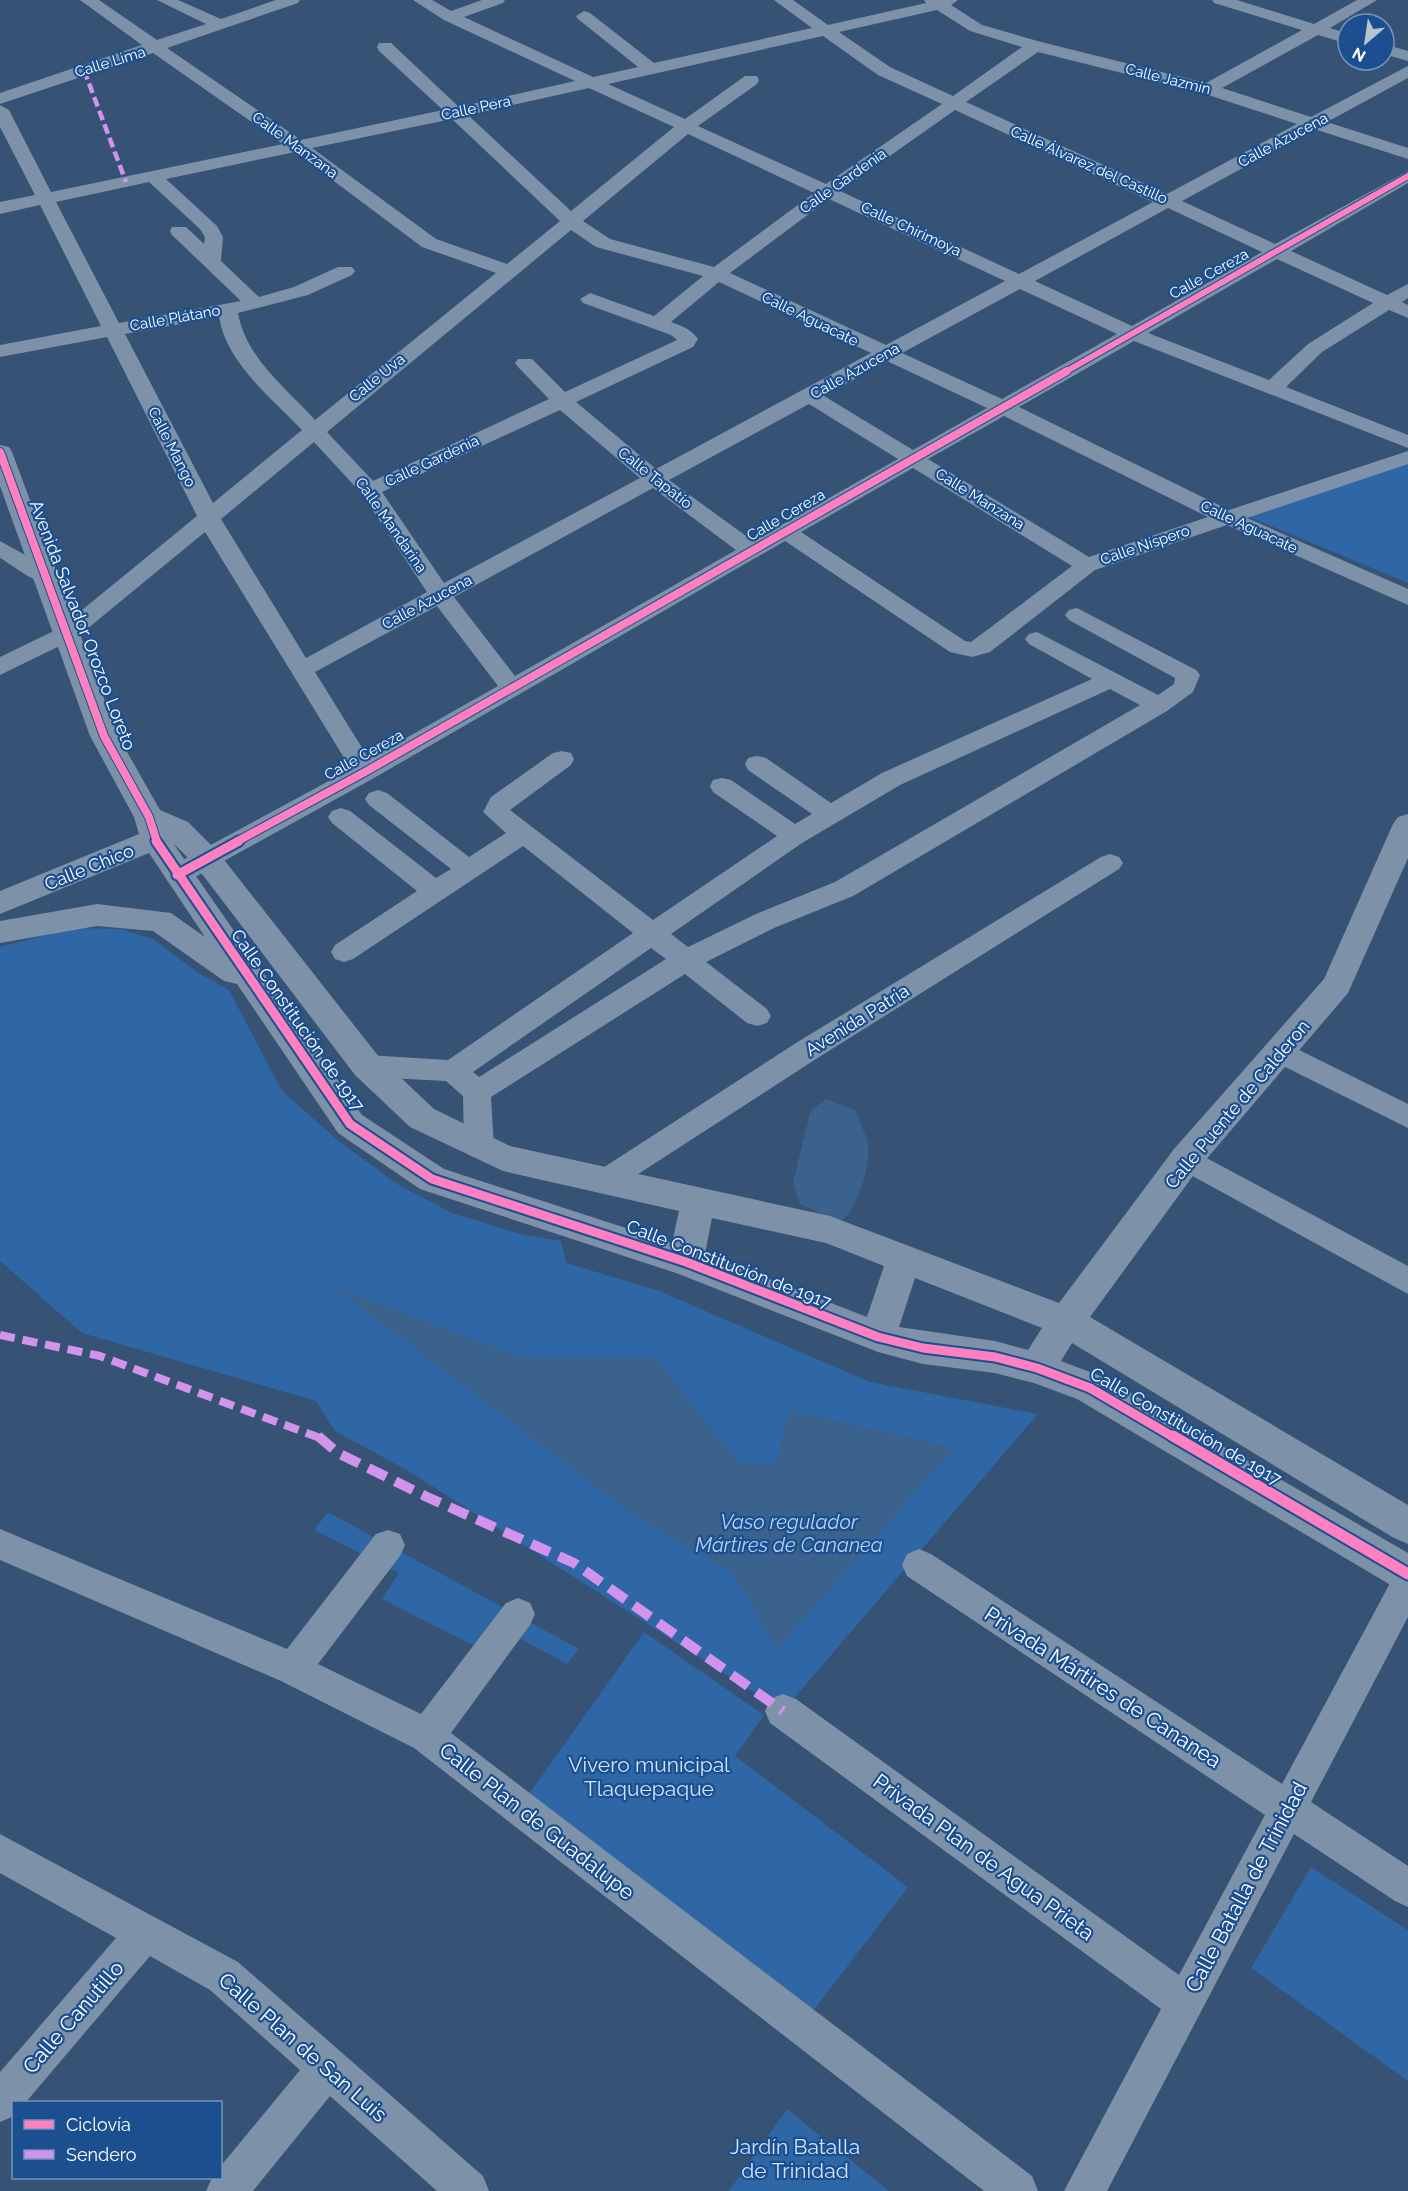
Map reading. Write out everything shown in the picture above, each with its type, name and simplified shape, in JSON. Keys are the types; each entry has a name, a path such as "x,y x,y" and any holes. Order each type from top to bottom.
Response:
{"street":[{"name":"Calle Manzana","path":"88,0 159,47 298,146 429,243 510,271"},
{"path":"165,0 220,24"},
{"name":"Calle Lima","path":"0,99 159,47 292,0"},
{"name":"Calle Chirimoya","path":"421,0 450,17 1134,333 1408,442"},
{"path":"450,17 497,0"},
{"name":"Calle Álvarez del Castillo","path":"782,0 884,71 1408,312"},
{"path":"1220,0 1336,36"},
{"path":"1208,89 1312,29 1369,0"},
{"name":"Calle Pera","path":"0,208 454,113 940,2"},
{"name":"Calle Jazmín","path":"940,2 976,28 1035,46 1208,89 1408,154"},
{"path":"584,16 651,69"},
{"name":"Calle Gardenia","path":"370,490 682,347 688,339 656,324 716,273 827,190 955,104 1035,46"},
{"name":"Calle Aguacate","path":"385,47 572,222 603,243 716,273 886,355 1004,408 1226,517 1408,598"},
{"name":"Calle Azucena","path":"301,670 886,355 1018,280 1314,124 1408,71"},
{"name":"Calle Uva","path":"0,668 68,633 314,429 572,222 688,125 751,80"},
{"name":"Calle Mango","path":"0,110 43,199 208,517 365,772"},
{"path":"152,176 208,226 214,237 211,262"},
{"name":"Calle Cereza","path":"177,875 365,772 1279,252 1408,176"},
{"path":"178,231 255,304"},
{"name":"Calle Plátano","path":"0,351 255,304 301,291 345,272"},
{"path":"1274,387 1315,348 1408,290"},
{"path":"590,299 656,324"},
{"name":"Calle Mandarina","path":"227,309 231,331 241,352 370,490 440,595 512,688"},
{"name":"Calle Tapatío","path":"525,363 561,402 655,480 752,551"},
{"name":"Calle Manzana","path":"810,396 1087,565"},
{"name":"Calle Níspero","path":"786,531 958,647 972,650 982,647 1087,565 1408,457"},
{"name":"Avenida Salvador Orozco Loreto","path":"3,468 68,633 104,736 161,829"},
{"path":"0,548 46,576"},
{"path":"477,1092 686,960 765,921 844,889 1159,705 1185,687 1188,675 1077,615"},
{"path":"1037,639 1159,705"},
{"path":"367,1066 453,1071 793,837 891,779 1111,679"},
{"path":"562,759 496,807 499,817 654,934 757,1017"},
{"path":"757,764 830,815"},
{"path":"722,786 783,827 793,837"},
{"path":"378,799 470,870"},
{"path":"341,817 436,892"},
{"name":"Calle Puente de Calderon","path":"1037,1368 1066,1321 1186,1159 1337,985 1408,824"},
{"name":"Calle Constitución de 1917","path":"161,829 207,859 367,1066 422,1118 503,1158 830,1230 1066,1321 1408,1526"},
{"name":"Calle Constitución de 1917","path":"161,829 177,875 350,1124 432,1179 686,1262 878,1337 923,1348 996,1357 1037,1368 1090,1388 1408,1574"},
{"name":"Calle Chico","path":"0,903 161,829"},
{"path":"344,952 523,834"},
{"name":"Avenida Patria","path":"605,1181 806,1051 1110,863"},
{"path":"0,932 97,915 160,921 253,985"},
{"path":"1281,1052 1408,1117"},
{"path":"453,1071 477,1092 479,1147"},
{"path":"1186,1159 1408,1281"},
{"path":"686,1262 698,1202"},
{"path":"878,1337 904,1258"},
{"name":"Calle Plan de Guadalupe","path":"0,1544 294,1669 426,1736 1017,2191"},
{"path":"294,1669 388,1545"},
{"name":"Privada Mártires de Cananea","path":"919,1566 1408,1888"},
{"name":"Calle Batalla de Trinidad","path":"1085,2191 1408,1582"},
{"path":"426,1736 519,1614"},
{"name":"Privada Plan de Agua Prieta","path":"783,1710 1185,2003"},
{"name":"Calle Plan de San Luis","path":"0,1852 224,1976 468,2191"},
{"name":"Calle Canutillo","path":"0,2102 146,1932"},
{"path":"227,2191 328,2067"}],"green space":[{"path":"1408,461 1408,583 1247,516"},
{"path":"74,928 120,929 153,939 200,974 229,990 282,1091 341,1143 399,1185 452,1213 524,1235 561,1241 566,1263 657,1290 870,1382 1038,1414 783,1711 410,1472 335,1431 316,1401 82,1333 0,1261 0,947"},
{"path":"328,1512 579,1649 567,1664 500,1628 481,1649 382,1599 399,1573 314,1530"},
{"name":"Vivero municipal Tlaquepaque","path":"644,1632 764,1715 735,1756 908,1887 810,2015 529,1794"},
{"path":"1311,1867 1408,1930 1408,2081 1251,1968"},
{"name":"Jardín Batalla de Trinidad","path":"787,2109 889,2191 729,2191"}],"water":[{"path":"826,1099 855,1110 868,1145 865,1176 857,1198 840,1222 800,1204 793,1183 810,1112"},
{"name":"Vaso regulador Mártires de Cananea","path":"334,1287 523,1358 655,1358 738,1462 776,1465 789,1410 954,1448 777,1650 732,1572 633,1515"}],"marked path":[{"path":"84,70 126,182"},
{"path":"0,1335 100,1356 316,1435 338,1453 427,1497 574,1563 783,1711"}],"cycle path":[{"path":"177,875 365,772 1408,176"},
{"path":"0,452 104,736 149,817 155,840 350,1124 432,1179 686,1262 878,1337 923,1348 995,1357 1037,1368 1090,1388 1408,1574"}]}
